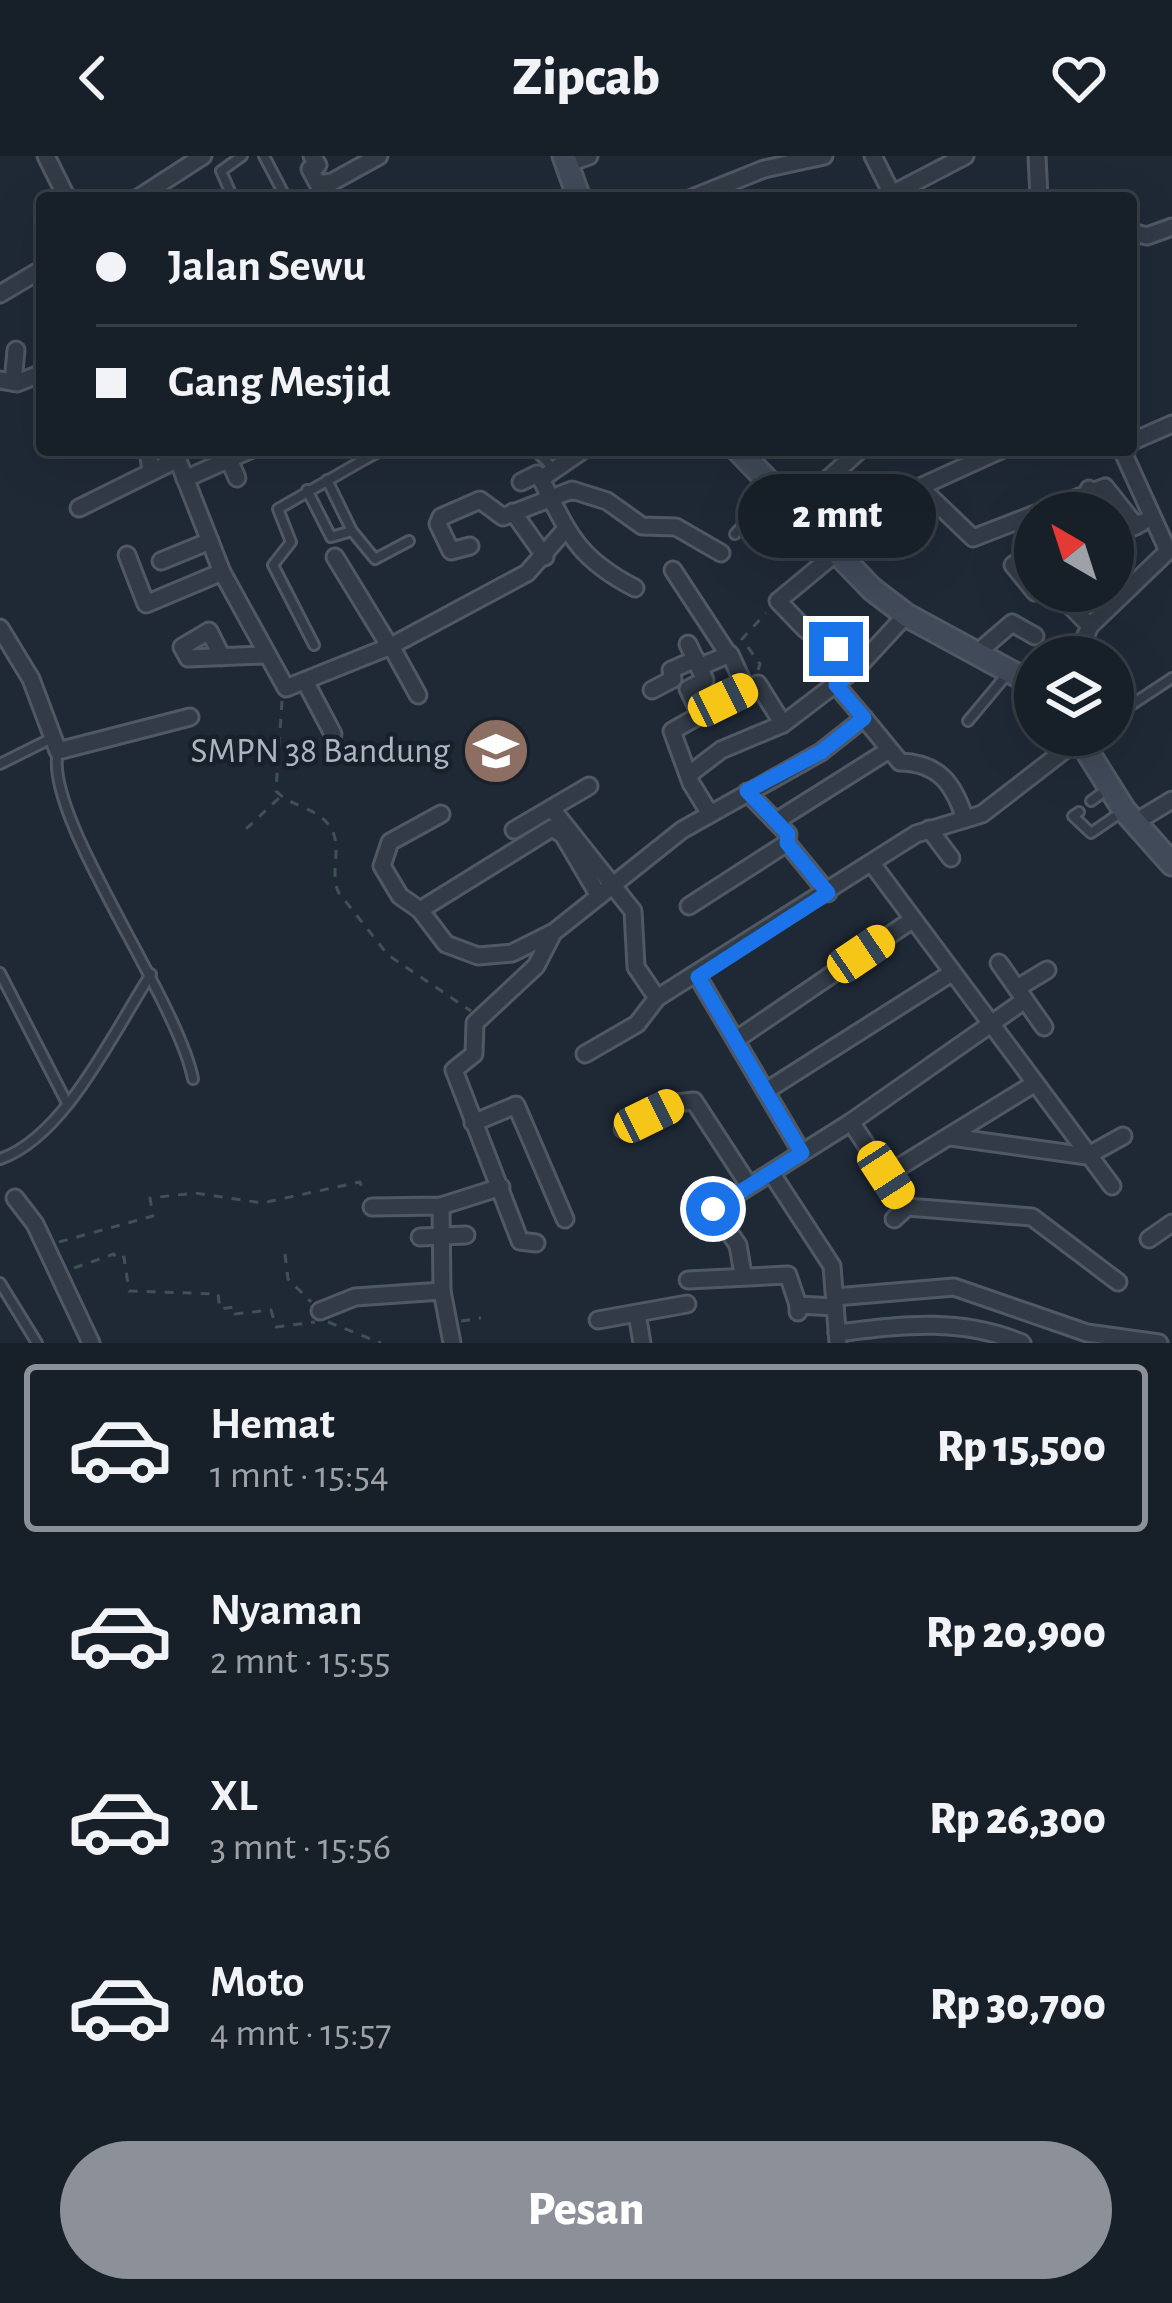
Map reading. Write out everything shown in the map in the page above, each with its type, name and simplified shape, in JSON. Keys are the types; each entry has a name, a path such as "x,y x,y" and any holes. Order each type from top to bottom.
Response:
{"main road":[{"path":"573,159 578,192"},
{"path":"744,456 836,553 906,615 1014,673"},
{"path":"1087,756 1100,794 1129,817 1172,864"}],"street":[{"path":"46,156 64,192"},
{"path":"150,192 202,156"},
{"path":"312,156 318,165 310,170 318,184 332,182 379,156"},
{"path":"707,192 764,169 824,156"},
{"path":"873,156 891,192"},
{"path":"896,192 965,156"},
{"path":"1037,156 1039,192"},
{"path":"1137,234 1147,236 1172,226"},
{"path":"0,294 36,273"},
{"path":"10,382 16,350"},
{"path":"1137,439 1172,424"},
{"path":"149,456 151,471"},
{"path":"79,508 173,456"},
{"path":"177,456 222,572 285,687 306,683 391,646 527,573 564,531"},
{"path":"185,479 236,456"},
{"path":"521,482 548,474 574,456"},
{"path":"796,508 853,456"},
{"path":"880,520 920,487 988,456"},
{"path":"1124,456 1143,522"},
{"path":"229,459 237,478"},
{"path":"548,474 549,495 564,531 592,562 635,588"},
{"path":"920,487 973,538 1105,487 1143,522 1167,554 1090,626 1085,636"},
{"path":"470,546 451,551 438,524 441,517 480,500 499,518 572,490 588,494 642,526 676,527 721,553"},
{"path":"513,512 545,557"},
{"path":"1134,526 1143,522"},
{"path":"161,561 210,541"},
{"path":"836,553 778,601 805,629 859,666"},
{"path":"127,555 146,604 222,572"},
{"path":"335,557 418,695"},
{"path":"673,570 752,687 783,724"},
{"path":"1076,612 1090,626"},
{"path":"691,773 721,749 783,724 859,666 906,615"},
{"path":"977,653 1012,623 1035,636"},
{"path":"0,628 31,680 54,745 190,717"},
{"path":"652,691 673,678 670,670 694,657 728,653"},
{"path":"222,657 264,655"},
{"path":"694,657 705,680 688,689 699,712"},
{"path":"306,683 334,734"},
{"path":"836,685 900,762 924,766 947,779 965,820"},
{"path":"710,814 672,731 699,712 752,687"},
{"path":"441,814 390,842 382,853 391,885 420,910 446,944 478,956 512,953 554,932 710,814 821,752 864,718"},
{"path":"778,820 889,749"},
{"path":"585,1054 637,1024 657,998 698,977 928,829 982,814 1055,756"},
{"path":"514,830 590,786"},
{"path":"747,791 778,820 788,834 787,843 828,893"},
{"path":"1129,817 1172,800"},
{"path":"552,809 605,891"},
{"path":"420,910 552,828 563,835 605,891 633,911 636,967 657,998"},
{"path":"928,829 951,858"},
{"path":"689,906 787,843"},
{"path":"873,865 1112,1186"},
{"path":"736,1039 912,920"},
{"path":"536,1243 520,1241 454,1070 474,1054 476,1023 536,966 554,932"},
{"path":"999,963 1044,1027"},
{"path":"742,1274 738,1245 713,1209 992,1026 1047,970"},
{"path":"766,1091 950,974"},
{"path":"698,977 802,1153"},
{"path":"886,1175 1032,1084"},
{"path":"623,1129 675,1103 694,1101 748,1184"},
{"path":"473,1123 516,1106 565,1219"},
{"path":"851,1122 907,1207"},
{"path":"951,1137 1087,1156 1123,1136"},
{"path":"772,1174 832,1266 837,1338 939,1322 1022,1343"},
{"path":"372,1207 441,1207 501,1187"},
{"path":"9,1195 46,1247 91,1343"},
{"path":"441,1207 442,1291 452,1343"},
{"path":"894,1219 907,1207 1032,1217 1118,1282"},
{"path":"1149,1239 1172,1223"},
{"path":"420,1237 466,1235"},
{"path":"688,1280 742,1274 790,1276 798,1308 954,1287 1087,1333 1159,1343"},
{"path":"320,1315 322,1305 355,1297 442,1291"},
{"path":"598,1320 687,1304"},
{"path":"637,1314 642,1343"}],"lane":[{"path":"230,192 221,171 242,156"},
{"path":"264,156 283,192"},
{"path":"314,645 273,566 291,542 278,509 362,456"},
{"path":"538,456 548,474"},
{"path":"327,480 352,531 375,559 409,541"},
{"path":"735,534 778,488"},
{"path":"307,490 331,537 352,531"},
{"path":"968,721 1010,671"},
{"path":"1134,703 1172,678"},
{"path":"0,764 54,745 58,791 151,974 193,1079"},
{"path":"1079,812 1073,816 1091,833 1129,817"},
{"path":"0,973 67,1103"},
{"path":"0,1159 39,1140 151,974"},
{"path":"0,1283 37,1343"}],"path":[{"path":"752,687 751,676 761,666 742,639 778,601"},
{"path":"285,687 275,777 280,796 329,824 337,845 334,884 373,939 412,976 471,1011 476,1023"},
{"path":"246,829 280,796"},
{"path":"46,1247 153,1216 150,1198 194,1193 262,1203 360,1183 372,1207"},
{"path":"57,1274 114,1254 116,1259 124,1257 129,1291 218,1294 220,1309 235,1307 236,1314 271,1310 276,1327 320,1315"},
{"path":"285,1254 288,1279 320,1315 381,1343"},
{"path":"447,1323 481,1318"}],"place":[{"name":"SMPN 38 Bandung","path":"496,751"}],"route":[{"path":"713,1209 802,1153 698,977 828,893 787,843 788,834 778,820 758,807 747,791 821,752 864,718 836,685 859,666 836,649"}]}
